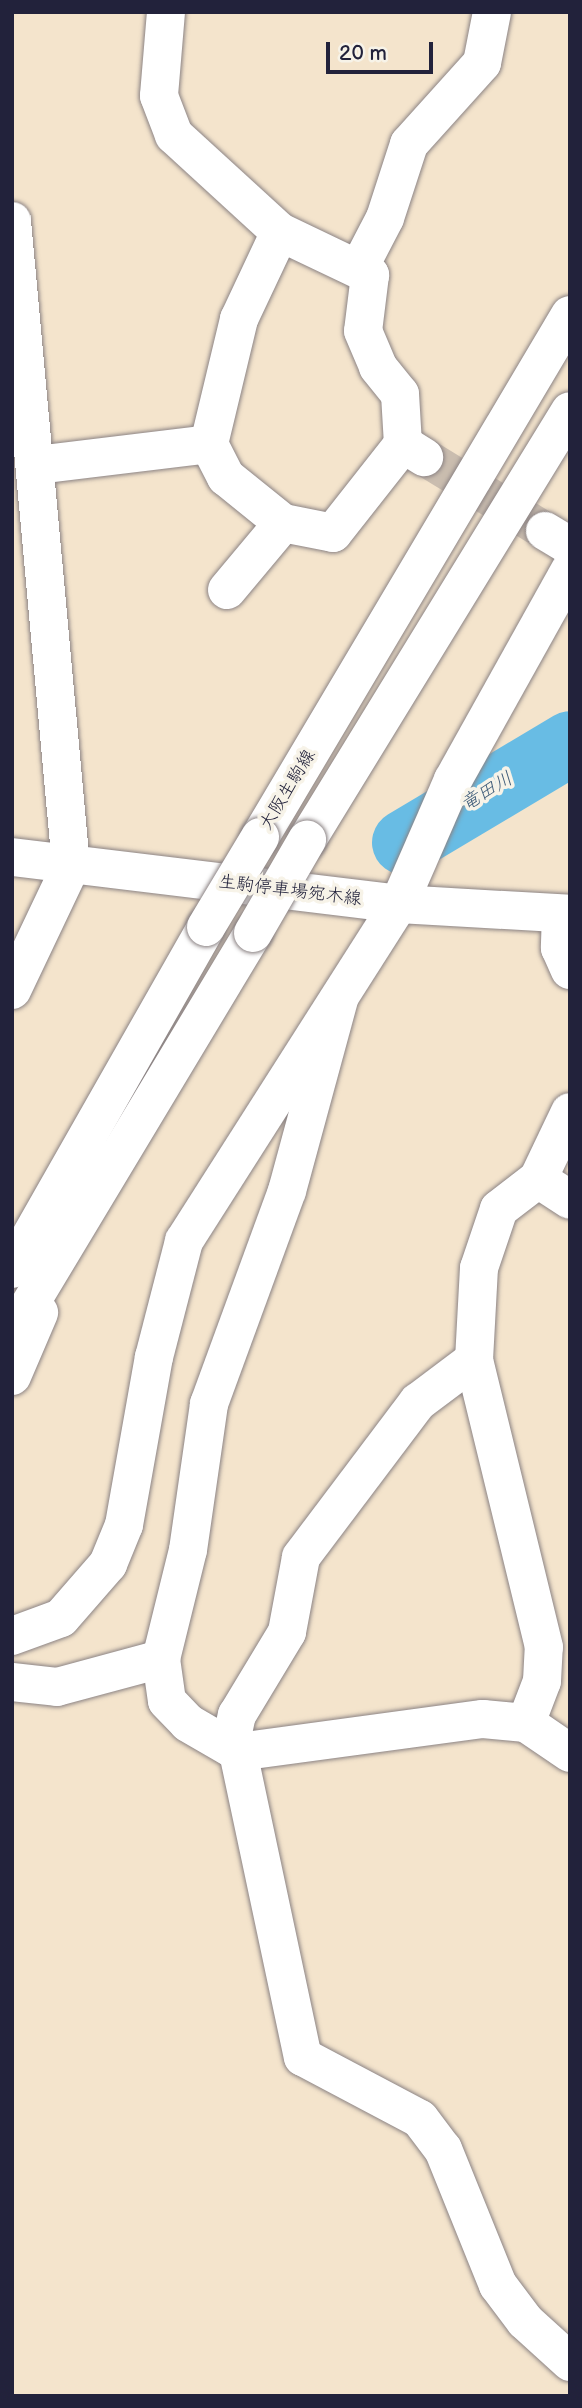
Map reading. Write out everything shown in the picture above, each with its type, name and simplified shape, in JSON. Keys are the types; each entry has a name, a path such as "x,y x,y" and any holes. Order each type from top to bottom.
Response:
{"street":[{"path":"166,12 159,96 174,135 279,232 370,275 363,331 378,367 400,394 415,451 333,533 284,523 226,477 209,444 239,319 279,232"},
{"path":"359,268 385,218 410,144 482,63 492,12"},
{"path":"12,221 71,866 12,990"},
{"name":"大阪生駒線","path":"12,1334 67,1210 206,927 570,314"},
{"name":"大阪生駒線","path":"12,1269 67,1210 253,933 307,840 570,411"},
{"path":"36,465 209,444"},
{"path":"227,590 284,523"},
{"path":"12,1636 61,1618 108,1564 124,1525 154,1357 184,1241 399,904 453,780 560,612 570,570"},
{"name":"生駒停車場宛木線","path":"12,857 399,904 566,914"},
{"path":"566,914 559,948 570,970"},
{"path":"341,993 287,1191 209,1404 188,1550 161,1659 167,1701 188,1723 234,1749 446,1721 526,1723 570,1753"},
{"path":"526,1723 542,1682 544,1647 474,1360 479,1268 499,1209 538,1179 570,1112"},
{"path":"538,1179 570,1200"},
{"path":"12,1258 67,1210"},
{"path":"12,1376 67,1210"},
{"path":"474,1360 418,1402 301,1557 287,1632 237,1715 234,1749 303,2057 419,2119 443,2149 498,2285 549,2346 570,2361"},
{"path":"12,1612 61,1618"},
{"path":"12,1682 69,1685 161,1659"}],"waterway":[{"name":"竜田川","path":"404,842 570,743"}],"tunnel":[{"path":"426,458 545,531"}]}
